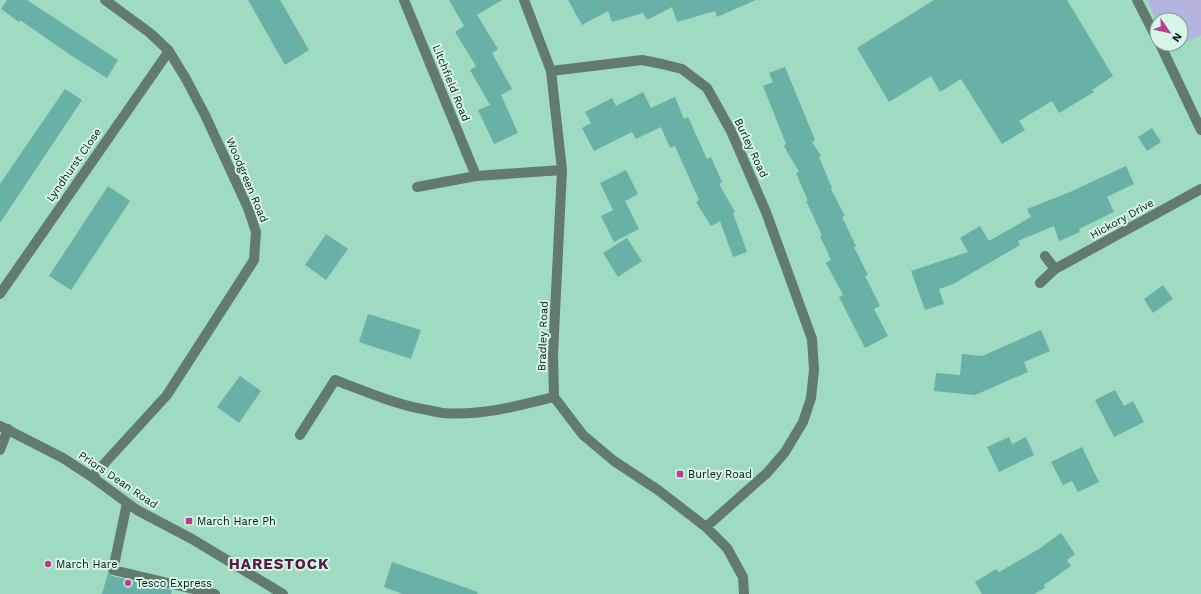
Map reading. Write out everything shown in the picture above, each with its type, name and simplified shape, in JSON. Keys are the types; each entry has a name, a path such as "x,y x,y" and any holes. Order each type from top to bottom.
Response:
{"street":[{"name":"Woodgreen Road","path":"92,477 167,395 254,260 256,232 248,208 205,114 186,79 168,51 150,33 105,0"},
{"name":"Litchfield Road","path":"404,0 476,176"},
{"name":"Bradley Road","path":"524,0 551,71 562,170 553,354 554,397"},
{"path":"1138,0 1149,23"},
{"name":"Lyndhurst Close","path":"0,294 168,51"},
{"path":"1164,52 1201,130"},
{"name":"Burley Road","path":"551,71 642,60 682,69 707,88 731,130 766,212 812,339 814,370 811,398 803,422 785,452 767,473 706,527"},
{"path":"418,186 476,176 562,170"},
{"name":"Hickory Drive","path":"1040,283 1055,269 1201,189"},
{"path":"1045,256 1055,269"},
{"path":"300,435 335,380 378,397 442,413 484,412 512,408 554,397 583,435 614,461 658,490 706,527 727,548 743,577 744,594"},
{"path":"0,450 4,428"},
{"name":"Priors Dean Road","path":"4,428 63,458 137,510 192,539 284,594"},
{"path":"127,503 113,570 215,594"}],"shaded area":[{"path":"1147,0 1201,0 1201,35 1189,41 1189,12 1153,12"}],"building":[{"path":"7,0 27,0 118,60 107,78 1,9"},
{"path":"248,0 280,0 309,50 285,65"},
{"path":"449,0 502,0 477,15 498,49 492,53 512,89 501,95 518,133 494,144 478,110 490,105 470,70 476,66 455,32 464,26"},
{"path":"568,0 756,0 717,17 715,11 677,22 672,7 647,20 643,13 612,22 608,11 582,25"},
{"path":"934,0 1067,0 1113,76 1092,90 1094,92 1059,113 1052,101 1019,121 1025,130 1002,144 961,79 940,92 931,76 889,102 857,48"},
{"path":"785,67 815,140 812,142 821,156 819,157 832,188 831,189 845,216 842,217 856,246 854,247 868,275 865,276 880,306 874,309 888,336 865,348 839,297 843,295 826,263 831,260 820,236 822,235 806,201 808,201 796,173 799,172 784,146 786,144 763,86 773,82 769,73"},
{"path":"65,89 82,100 0,223 0,184"},
{"path":"643,92 651,108 675,97 684,119 688,117 707,159 711,157 722,182 719,184 735,212 733,213 747,252 733,257 720,221 711,226 696,202 699,200 675,146 670,148 661,127 636,139 632,132 594,151 582,128 591,123 585,112 612,98 616,106"},
{"path":"1152,128 1161,142 1147,151 1138,137"},
{"path":"1126,166 1134,184 1107,197 1114,212 1079,229 1080,232 1059,241 1054,226 1018,241 1020,245 953,284 939,289 944,304 925,310 911,271 968,252 960,238 980,226 989,241 1031,217 1027,209 1070,192"},
{"path":"626,170 638,194 625,201 639,229 614,242 601,216 613,210 600,183"},
{"path":"108,186 130,201 71,290 49,276"},
{"path":"326,234 348,249 326,280 305,265"},
{"path":"627,238 642,261 618,277 603,253"},
{"path":"1163,285 1173,299 1153,313 1144,299"},
{"path":"368,314 421,330 411,359 359,342"},
{"path":"1041,330 1050,351 1024,362 1028,372 975,395 934,391 936,373 960,375 962,354 982,356"},
{"path":"240,376 261,391 239,423 217,407"},
{"path":"1115,390 1124,406 1133,401 1144,422 1114,437 1095,400"},
{"path":"1009,437 1012,444 1026,437 1034,455 999,472 987,447"},
{"path":"1082,447 1099,482 1078,492 1072,481 1063,485 1051,462"},
{"path":"1061,533 1075,554 1067,560 1071,566 1044,585 1045,588 1034,594 982,594 975,582 996,569 999,572 1039,549"},
{"path":"392,562 478,592 477,594 403,594 384,587"},
{"name":"Tesco Express","path":"108,573 112,576 172,590 171,594 102,594"}],"place":[{"name":"Burley Road","path":"680,474"},
{"name":"March Hare Ph","path":"189,521"},
{"name":"March Hare","path":"48,564"},
{"name":"Tesco Express","path":"128,583"}],"district":[{"name":"HARESTOCK","path":"279,564"}]}
